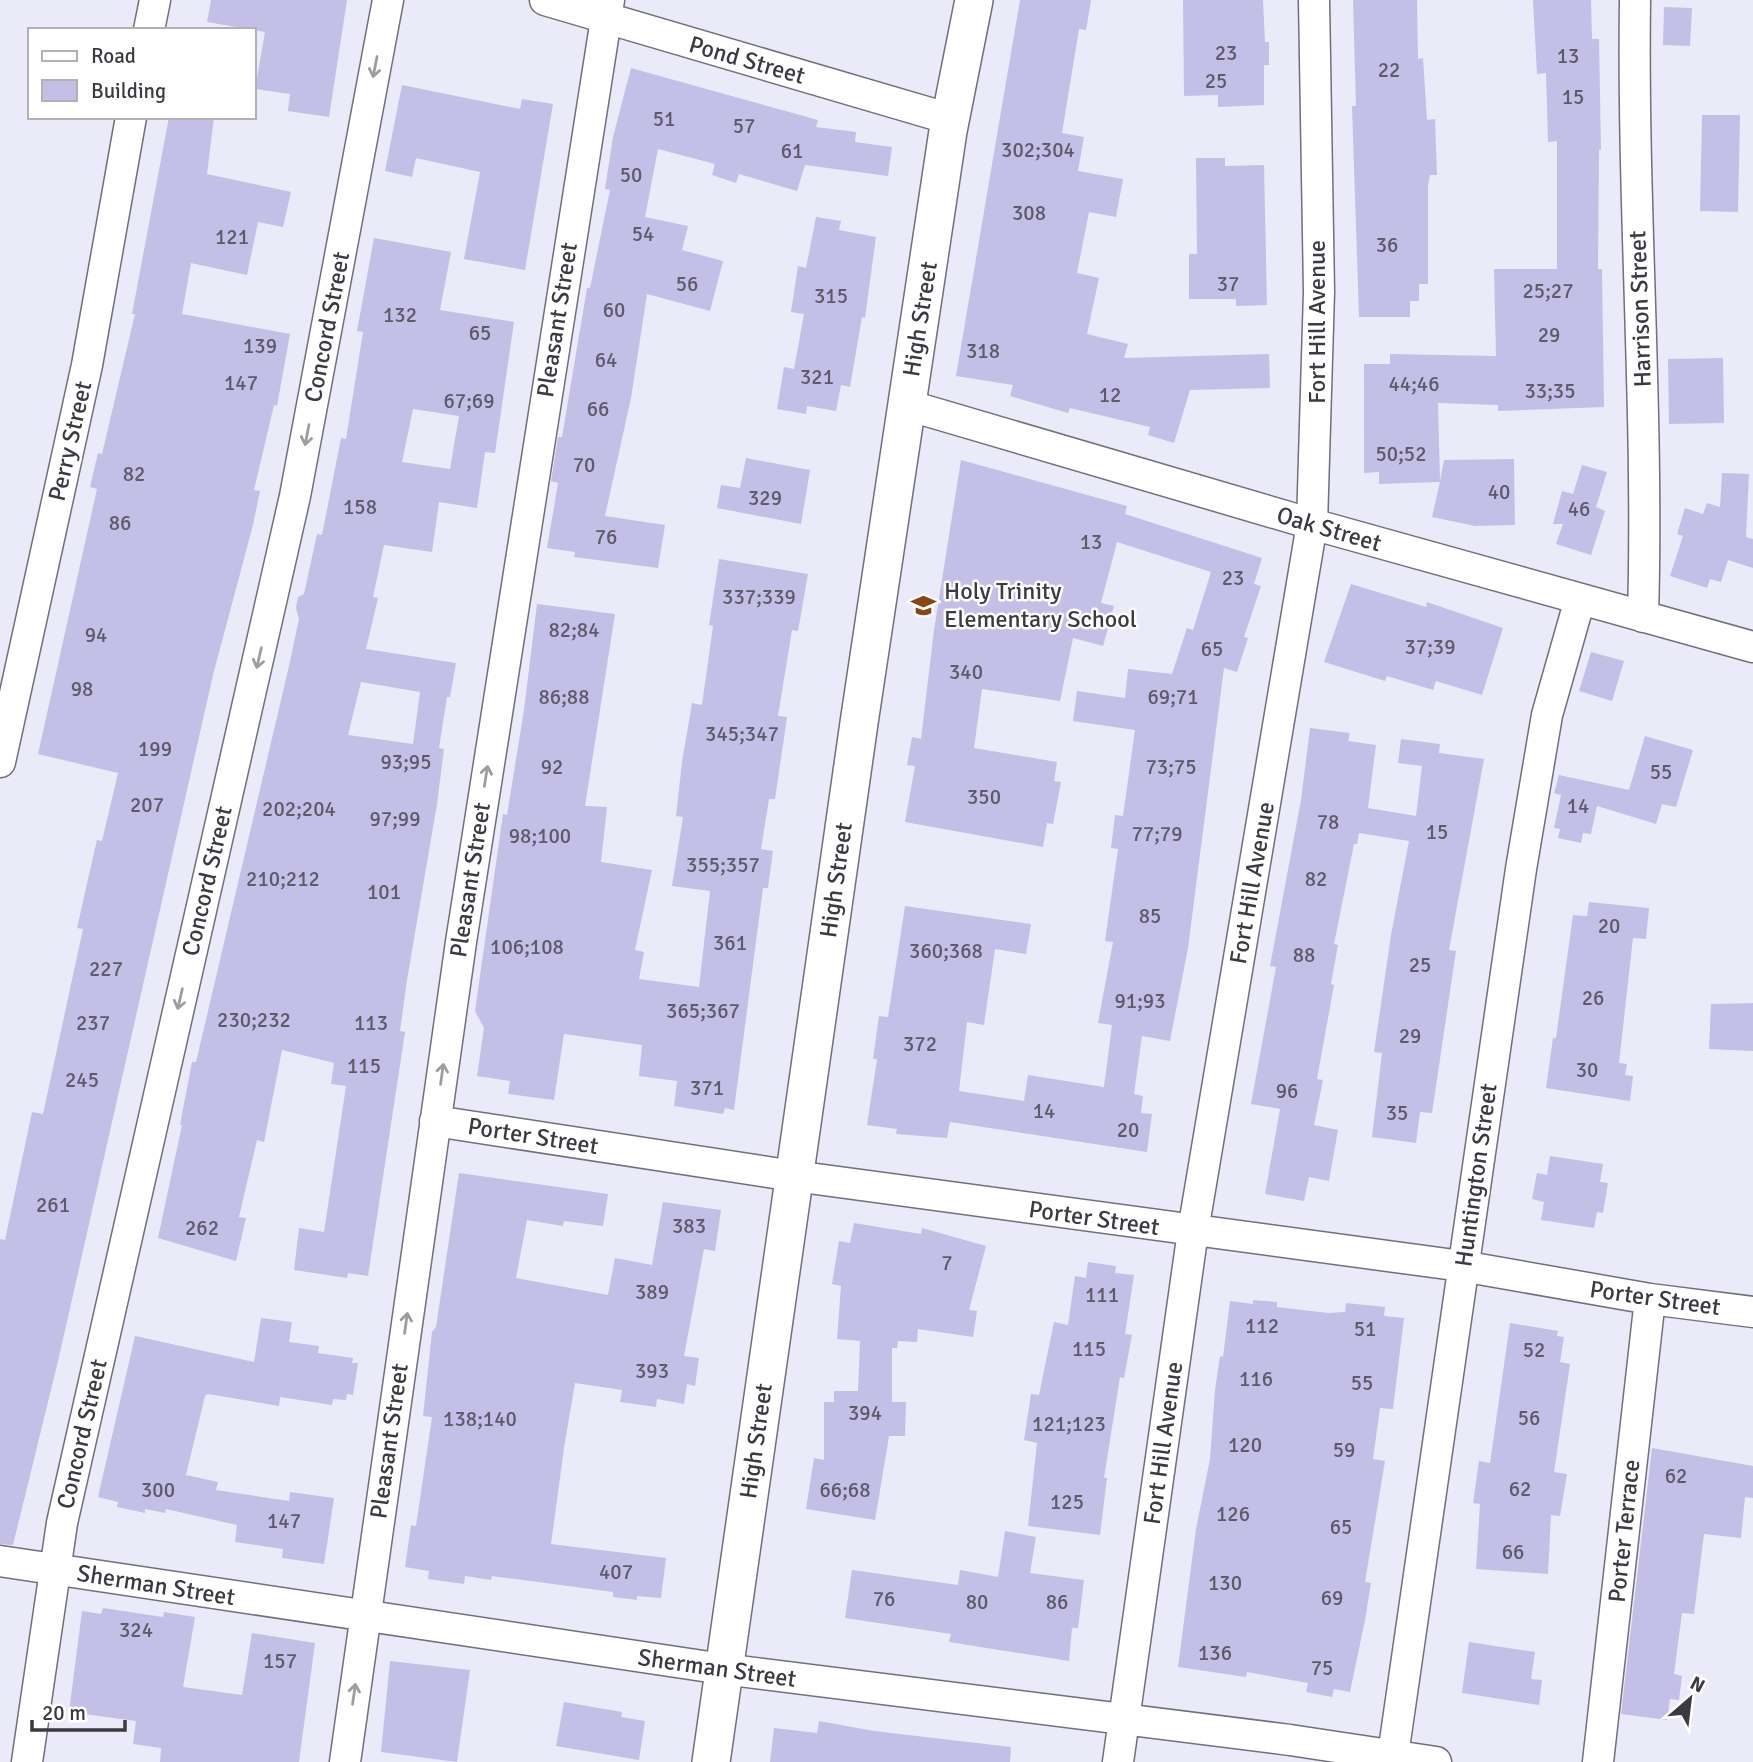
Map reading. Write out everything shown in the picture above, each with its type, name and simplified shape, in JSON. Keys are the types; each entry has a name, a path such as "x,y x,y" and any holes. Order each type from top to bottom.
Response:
{"street":[{"path":"149,28 155,0"},
{"name":"Concord Street","path":"27,1762 68,1496 295,496 388,0"},
{"name":"Pond Street","path":"545,0 607,9 950,119"},
{"name":"High Street","path":"711,1762 907,405 950,119 974,0"},
{"name":"Fort Hill Avenue","path":"1118,1762 1193,1231 1312,524 1319,292 1314,0"},
{"name":"Harrison Street","path":"1635,0 1634,106 1646,502 1643,617"},
{"name":"Pleasant Street","path":"345,1762 435,1121 607,9"},
{"name":"Perry Street","path":"0,762 87,365 131,119"},
{"name":"Oak Street","path":"907,405 1312,524 1753,647"},
{"name":"Huntington Street","path":"1393,1755 1462,1266 1538,769 1547,715 1580,600"},
{"name":"Porter Street","path":"435,1121 794,1176 1462,1266 1650,1299 1753,1312"},
{"name":"Porter Terrace","path":"1598,1762 1650,1299"},
{"name":"Sherman Street","path":"0,1561 723,1669 1290,1740 1436,1762"}],"building":[{"path":"211,0 347,0 329,117 288,111 290,94 256,89 265,32 256,30 256,28 207,22"},
{"path":"1020,0 1091,0 1086,30 1079,29 1062,133 1084,137 1078,171 1123,179 1116,217 1089,212 1077,273 1099,278 1087,334 1128,344 1124,358 1269,354 1270,388 1190,390 1174,443 1148,435 1150,427 1070,408 1068,413 1010,396 1013,385 956,376"},
{"path":"1183,0 1263,0 1265,42 1269,42 1269,65 1264,65 1264,105 1218,107 1218,95 1184,96"},
{"path":"1353,0 1417,0 1418,59 1423,58 1427,120 1435,119 1437,175 1430,175 1428,185 1428,284 1419,284 1419,301 1410,301 1410,317 1359,317 1352,106 1356,106"},
{"path":"1533,0 1591,0 1592,39 1599,39 1601,150 1598,269 1602,269 1604,407 1498,411 1498,405 1438,403 1440,481 1444,460 1514,459 1515,525 1475,526 1432,517 1440,482 1379,484 1379,472 1364,473 1364,364 1390,364 1390,354 1496,356 1494,269 1557,269 1557,141 1548,142 1546,73 1537,74"},
{"path":"1664,7 1692,8 1690,46 1663,45"},
{"path":"631,68 818,120 816,127 856,132 855,142 892,147 888,176 805,165 797,191 739,174 736,183 712,175 715,164 658,149 645,217 688,226 682,250 723,261 710,311 647,294 631,398 605,516 665,525 658,568 574,557 575,552 547,548 558,483 551,481 558,437 562,437 587,288 590,288 610,190 605,189 613,137"},
{"path":"402,85 520,109 522,99 553,104 525,270 464,259 480,172 416,158 412,177 385,171"},
{"path":"1702,115 1740,115 1738,212 1700,211"},
{"path":"169,119 214,119 207,174 291,192 283,227 258,222 247,275 191,263 182,314 290,334 277,406 274,405 254,490 260,491 253,525 213,675 59,1357 13,1545 0,1544 0,1239 5,1240 32,1112 43,1114 83,929 77,928 97,840 102,841 118,773 38,754 97,489 90,487 98,453 102,454 135,314 132,314"},
{"path":"1196,158 1225,158 1225,166 1264,165 1267,305 1236,306 1236,299 1189,299 1189,254 1197,254"},
{"path":"816,217 841,221 839,230 876,237 865,318 862,317 850,387 841,385 836,411 807,406 806,414 777,409 784,367 794,369 804,314 791,312 798,266 806,268"},
{"path":"374,238 451,252 440,310 514,322 495,453 485,452 477,508 439,502 432,552 384,545 373,597 378,598 366,649 456,663 450,697 447,697 439,748 444,749 437,804 407,980 400,1031 405,1032 368,1276 348,1273 347,1278 294,1270 299,1228 324,1232 346,1086 331,1084 334,1063 282,1050 264,1142 257,1140 239,1217 246,1218 236,1261 158,1238 182,1125 192,1062 196,1062 289,666 299,619 296,608 298,597 304,594 317,534 322,535 341,438 346,439 363,332 357,331","holes":["413,409 459,416 450,469 402,462","361,682 420,692 413,744 348,735"]},
{"path":"1723,358 1724,423 1669,424 1668,359"},
{"path":"746,458 810,470 801,524 717,508 721,485 740,488"},
{"path":"961,460 1127,506 1125,514 1262,558 1254,584 1261,586 1244,637 1248,638 1237,672 1224,668 1188,948 1170,1041 1142,1036 1134,1094 1143,1096 1141,1113 1152,1114 1147,1152 950,1122 947,1138 896,1134 897,1129 867,1125 877,1059 873,1059 879,1016 888,1017 905,906 1031,924 1026,954 995,949 984,1025 967,1022 959,1091 1024,1101 1028,1075 1104,1087 1112,1025 1098,1023 1113,942 1105,941 1118,849 1111,848 1115,815 1123,816 1135,730 1073,721 1077,691 1125,698 1128,669 1172,674 1187,628 1193,630 1211,572 1117,542 1101,603 1114,606 1103,646 1073,638 1060,701 982,689 974,748 1057,762 1054,781 1061,782 1053,824 1047,823 1043,847 905,822 915,766 907,765 912,737 921,739 934,630"},
{"path":"1582,465 1607,472 1596,507 1605,511 1591,555 1556,544 1563,524 1553,524 1562,491 1573,494"},
{"path":"1722,473 1749,474 1746,537 1753,539 1753,568 1728,560 1721,582 1710,579 1707,588 1670,576 1683,536 1677,534 1685,508 1703,514 1707,503 1720,507"},
{"path":"719,559 808,574 798,631 792,630 778,716 787,717 775,799 769,799 761,849 773,851 768,888 763,888 734,1110 725,1108 723,1114 674,1106 677,1081 639,1076 642,1045 564,1034 554,1100 508,1094 510,1081 477,1076 484,1028 475,1011 503,814 507,815 524,710 537,604 615,614 585,806 607,807 601,862 652,870 635,950 644,952 639,979 699,987 710,891 672,886 683,817 676,816 682,762 692,703 702,705 713,626 709,625"},
{"path":"1351,584 1426,607 1427,602 1503,628 1482,695 1436,681 1433,690 1387,676 1385,681 1324,662"},
{"path":"1591,652 1624,661 1612,701 1579,691"},
{"path":"1310,728 1350,733 1348,741 1376,745 1368,808 1416,816 1422,766 1398,763 1401,739 1440,744 1439,753 1484,759 1449,950 1456,951 1432,1113 1420,1112 1416,1143 1372,1137 1382,1053 1374,1052 1391,935 1409,841 1359,833 1357,844 1354,844 1334,944 1338,945 1331,984 1334,985 1317,1079 1323,1080 1314,1125 1338,1130 1329,1181 1309,1177 1304,1201 1265,1194 1280,1109 1251,1104 1276,967 1270,966 1301,800"},
{"path":"1645,736 1693,750 1676,807 1662,804 1656,824 1597,806 1591,834 1583,833 1581,843 1558,838 1560,829 1554,828 1561,795 1554,793 1559,775 1629,790"},
{"path":"1589,902 1649,908 1646,939 1633,938 1619,1063 1627,1064 1625,1075 1633,1076 1630,1101 1546,1088 1553,1038 1556,1038 1573,915 1587,916"},
{"path":"1753,1003 1753,1051 1709,1049 1711,1004"},
{"path":"1550,1156 1603,1164 1600,1182 1608,1183 1603,1213 1597,1212 1594,1228 1541,1220 1544,1202 1532,1199 1537,1173 1547,1175"},
{"path":"459,1173 608,1194 603,1226 564,1221 563,1226 527,1220 516,1278 608,1295 615,1258 652,1265 663,1202 721,1210 715,1251 704,1249 684,1356 699,1358 695,1386 687,1384 684,1404 657,1399 656,1407 620,1402 622,1390 575,1383 564,1448 551,1544 666,1558 661,1598 637,1596 637,1600 613,1597 613,1592 492,1576 491,1580 465,1576 464,1584 428,1579 429,1571 405,1567 411,1525 416,1526 432,1417 423,1416 432,1332 436,1327"},
{"path":"854,1223 921,1234 922,1228 986,1246 969,1310 977,1311 973,1337 918,1329 917,1342 898,1341 897,1348 892,1348 892,1402 906,1402 905,1436 889,1436 875,1520 806,1509 814,1458 824,1460 824,1402 834,1402 834,1391 858,1391 860,1341 837,1339 841,1286 832,1284 839,1241 850,1243"},
{"path":"1088,1262 1116,1266 1115,1273 1134,1275 1125,1334 1132,1335 1124,1378 1120,1377 1104,1478 1107,1478 1100,1535 1028,1526 1037,1443 1024,1440 1031,1394 1039,1395 1054,1322 1068,1325 1075,1276 1086,1278"},
{"path":"1253,1300 1277,1302 1277,1307 1328,1313 1345,1312 1346,1303 1385,1307 1384,1316 1404,1318 1393,1409 1380,1408 1373,1459 1385,1461 1365,1582 1371,1583 1365,1620 1350,1692 1334,1689 1332,1697 1306,1692 1308,1683 1247,1672 1246,1677 1178,1667 1196,1529 1210,1459 1215,1390 1220,1356 1223,1357 1230,1301 1253,1304"},
{"path":"261,1318 292,1322 289,1342 319,1346 318,1353 353,1358 352,1363 358,1363 353,1395 347,1394 346,1400 333,1399 332,1405 280,1397 279,1406 208,1394 205,1396 186,1475 218,1482 216,1490 289,1501 290,1492 334,1498 324,1564 282,1558 283,1549 235,1542 237,1525 166,1509 165,1513 145,1509 145,1513 117,1507 118,1502 98,1497 135,1336 254,1362"},
{"path":"1510,1323 1558,1331 1557,1336 1564,1337 1560,1362 1570,1364 1554,1472 1567,1474 1560,1516 1551,1515 1548,1574 1476,1569 1480,1504 1473,1503 1479,1461 1490,1463"},
{"path":"1652,1448 1753,1466 1753,1498 1745,1497 1741,1538 1704,1534 1694,1614 1682,1613 1674,1674 1682,1676 1679,1700 1670,1699 1667,1720 1621,1714"},
{"path":"1005,1531 1036,1537 1030,1573 1084,1580 1078,1628 1072,1628 1069,1661 949,1642 951,1634 845,1618 852,1570 958,1585 960,1570 998,1577"},
{"path":"103,1608 163,1617 164,1612 195,1617 183,1687 242,1695 252,1633 315,1643 299,1762 160,1762 161,1748 133,1744 136,1721 69,1712 82,1611 101,1614"},
{"path":"1469,1642 1535,1652 1531,1679 1542,1680 1539,1705 1462,1693"},
{"path":"390,1661 470,1670 457,1762 381,1752"},
{"path":"564,1702 622,1712 621,1717 645,1721 639,1760 556,1746"},
{"path":"819,1721 874,1731 1011,1747 1010,1762 770,1762 774,1728 817,1733"}],"place":[{"name":"Holy Trinity Elementary School","path":"924,605"}]}
